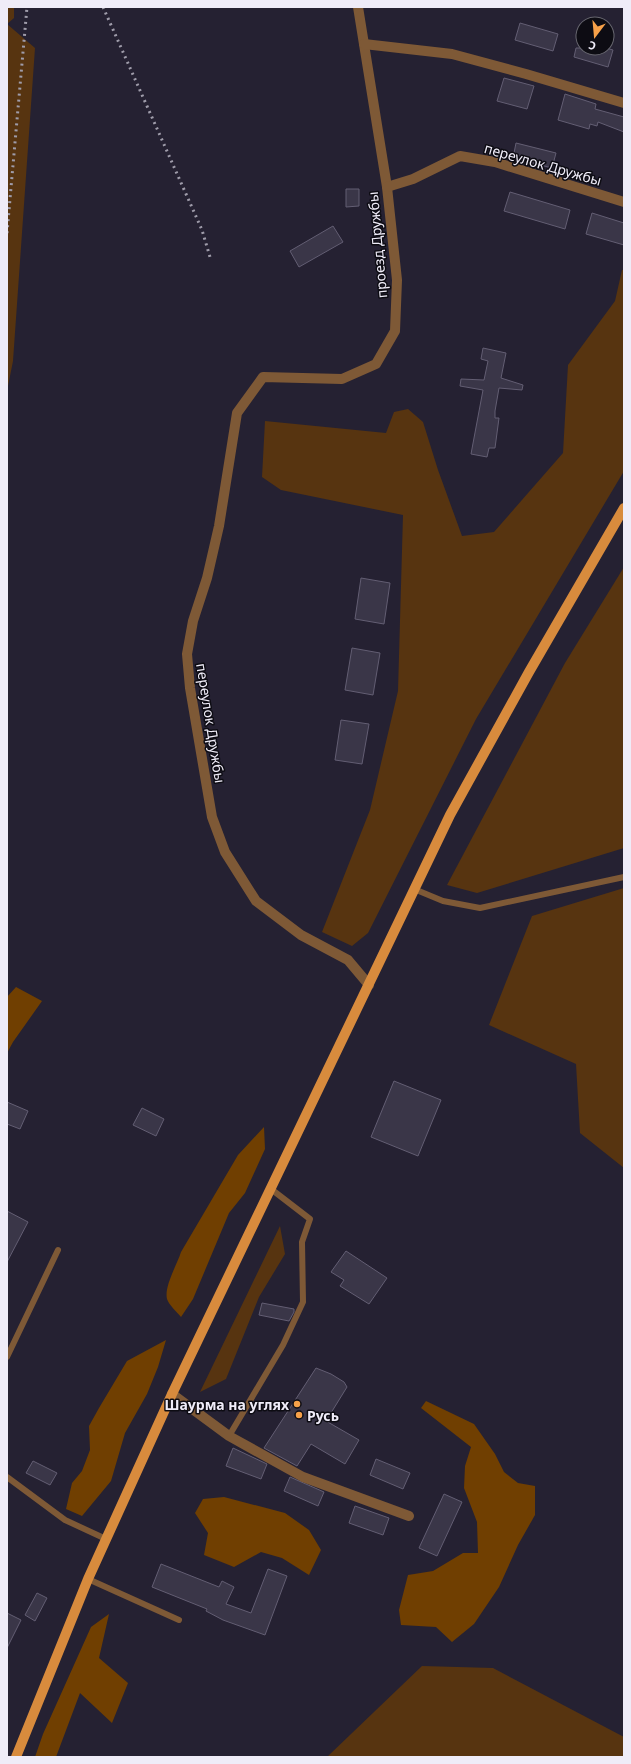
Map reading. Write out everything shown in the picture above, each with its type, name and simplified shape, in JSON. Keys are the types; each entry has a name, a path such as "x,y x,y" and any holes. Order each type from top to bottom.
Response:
{"main road":[{"path":"16,1757 88,1579 172,1394 450,815 529,672 624,508"}],"street":[{"name":"проезд Дружбы","path":"302,379 342,379 376,364 395,331 397,280 387,186 358,7"},
{"path":"364,44 452,54 624,103"},
{"name":"переулок Дружбы","path":"387,186 413,179 460,156 496,162 624,202"},
{"name":"переулок Дружбы","path":"302,379 263,377 238,413 219,526 207,578 193,621 187,654 190,688 212,817 225,852 256,901 301,936 348,960 368,984"},
{"path":"172,1394 229,1436 303,1477 409,1516"}],"lane":[{"path":"414,889 443,901 480,908 624,876"},
{"path":"229,1436 284,1345 303,1302 302,1242 310,1219 271,1189"},
{"path":"7,1357 58,1250"},
{"path":"7,1477 65,1520 106,1539"},
{"path":"88,1579 179,1620"}],"shaded area":[{"path":"7,7 14,7 14,18 7,24"},
{"path":"7,24 35,48 13,361 7,391"},
{"path":"622,270 624,270 624,471 476,719 368,933 352,946 322,932 370,810 398,691 403,515 281,490 262,477 265,421 386,433 394,412 408,409 423,422 438,470 462,536 494,532 563,453 568,365 615,301"},
{"path":"624,567 624,848 477,893 447,885 565,663"},
{"path":"624,888 624,1168 580,1133 576,1064 489,1025 532,916"},
{"path":"16,987 42,1001 7,1053 7,997"},
{"path":"264,1127 265,1149 245,1193 229,1213 193,1299 181,1317 169,1304 167,1299 167,1288 181,1252 238,1155"},
{"path":"280,1226 285,1254 259,1297 226,1379 200,1392"},
{"path":"166,1340 158,1367 147,1394 125,1433 111,1481 82,1516 66,1509 72,1483 82,1471 90,1450 89,1426 99,1408 127,1361"},
{"path":"426,1401 474,1424 495,1454 504,1472 518,1483 535,1486 535,1515 518,1545 499,1587 474,1624 452,1642 436,1627 401,1625 399,1610 408,1575 433,1571 463,1553 478,1553 477,1522 464,1488 465,1466 471,1447 421,1408"},
{"path":"224,1497 285,1513 309,1530 321,1550 309,1575 282,1558 261,1552 234,1567 204,1555 208,1533 195,1513 203,1499"},
{"path":"109,1614 99,1658 128,1683 112,1723 80,1693 56,1757 35,1757 43,1734 91,1627"},
{"path":"422,1666 493,1668 624,1737 624,1757 327,1757"}],"building":[{"path":"520,23 558,34 553,51 515,40"},
{"path":"575,52 575,56 611,56 608,67 574,57"},
{"path":"504,78 534,86 527,109 497,101"},
{"path":"565,94 596,104 595,109 624,117 624,132 598,122 597,126 590,124 589,129 558,120"},
{"path":"516,143 556,153 552,168 513,158"},
{"path":"346,189 359,189 359,206 346,207"},
{"path":"510,192 570,210 565,229 504,211"},
{"path":"592,213 624,223 624,245 586,234"},
{"path":"333,226 343,242 299,267 290,251"},
{"path":"483,348 506,353 501,378 523,385 522,390 499,388 495,411 495,418 499,418 495,448 489,448 487,457 471,454 483,390 460,386 461,379 484,380 488,361 481,359"},
{"path":"361,578 390,583 384,624 355,619"},
{"path":"352,648 380,653 373,695 345,690"},
{"path":"341,720 369,724 362,764 335,760"},
{"path":"394,1081 441,1100 418,1156 371,1137"},
{"path":"7,1102 28,1111 20,1129 7,1124"},
{"path":"142,1108 164,1119 156,1136 133,1125"},
{"path":"7,1211 28,1222 7,1262"},
{"path":"346,1251 387,1278 369,1304 340,1286 344,1280 331,1272"},
{"path":"262,1303 294,1309 294,1312 289,1321 259,1315"},
{"path":"316,1368 331,1374 344,1382 347,1387 326,1421 359,1440 345,1464 311,1444 297,1466 264,1448"},
{"path":"233,1448 267,1464 261,1479 226,1466"},
{"path":"376,1459 410,1473 403,1489 370,1475"},
{"path":"33,1461 57,1473 50,1485 26,1473"},
{"path":"290,1477 324,1492 318,1506 284,1491"},
{"path":"444,1494 462,1502 437,1556 419,1548"},
{"path":"355,1506 389,1518 383,1535 349,1523"},
{"path":"161,1564 219,1587 222,1581 234,1587 226,1604 251,1613 268,1569 287,1576 265,1635 223,1620 206,1611 207,1609 152,1587"},
{"path":"37,1593 47,1598 35,1621 25,1615"},
{"path":"7,1613 21,1620 7,1648"}],"railway":[{"path":"7,233 27,7"},
{"path":"103,7 202,230 210,257"}],"place":[{"name":"Шаурма на углях","path":"297,1404"},
{"name":"Русь","path":"299,1415"}]}
